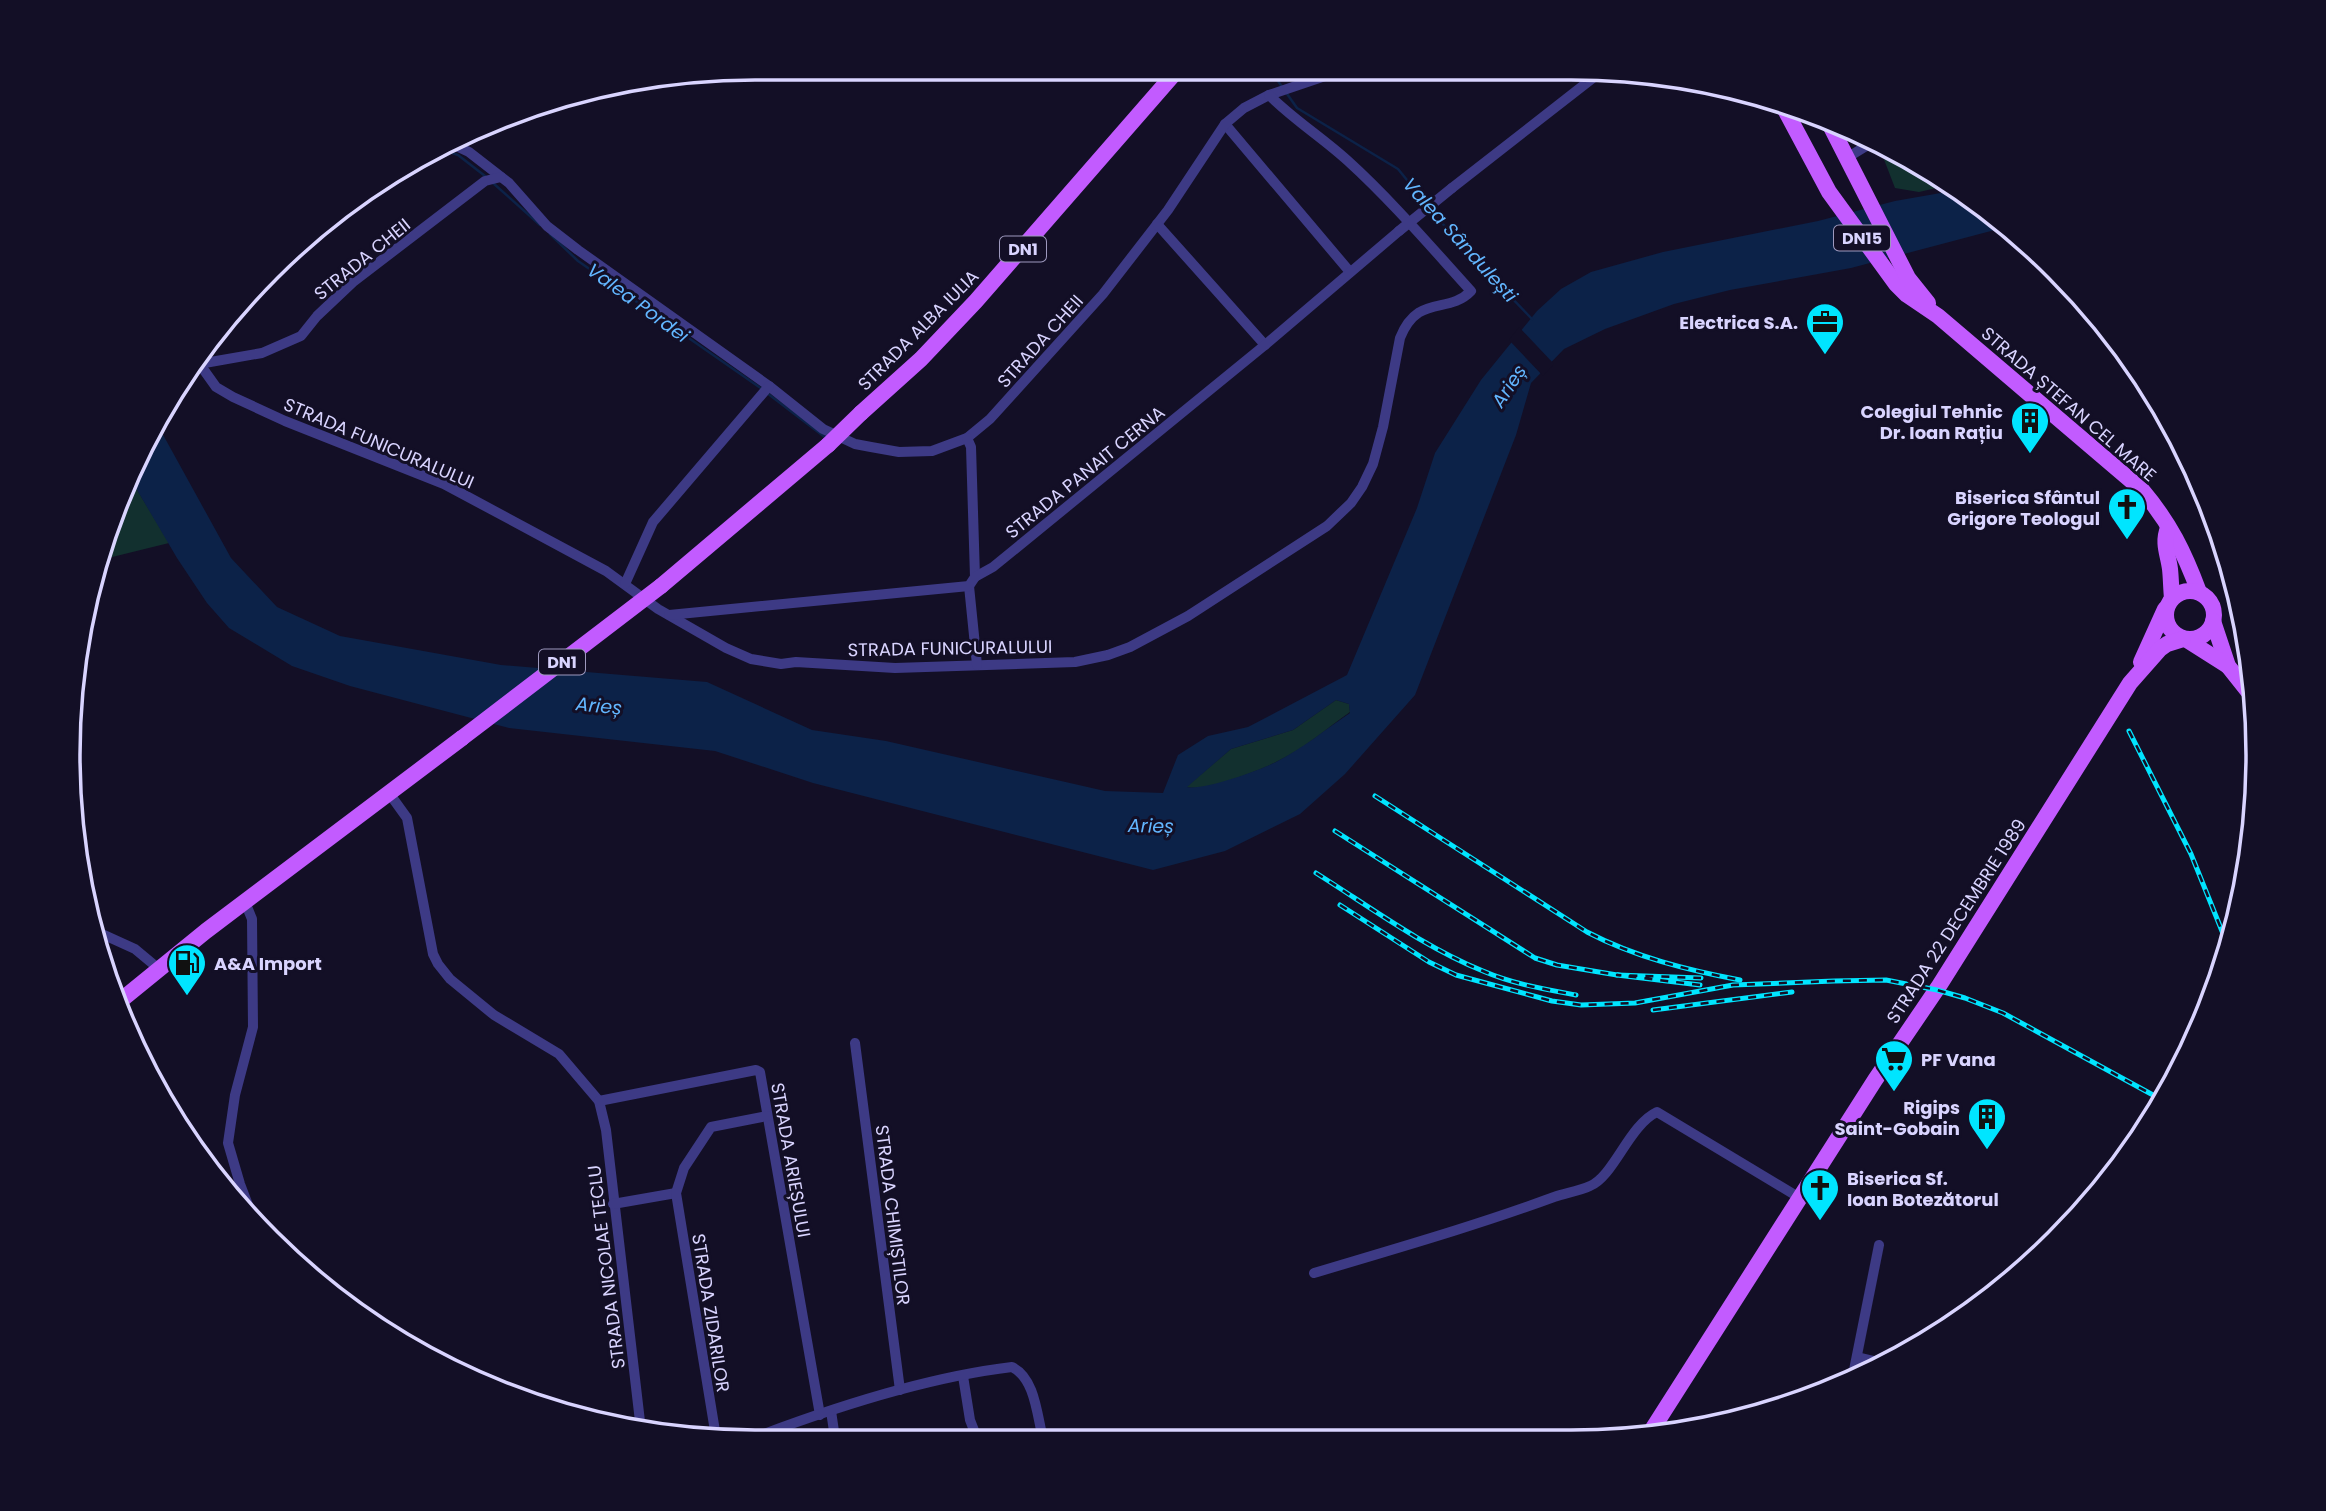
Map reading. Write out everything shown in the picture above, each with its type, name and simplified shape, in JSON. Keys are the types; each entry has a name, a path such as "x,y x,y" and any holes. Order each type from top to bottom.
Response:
{"main road":[{"name":"STRADA ALBA IULIA","path":"389,793 661,586 828,445 921,359 976,301 1168,81"},
{"name":"STRADA ȘTEFAN CEL MARE","path":"1789,117 1829,192 1902,281 1938,316 2123,473 2157,508 2179,542 2199,592 2210,601 2213,621 2228,667"},
{"name":"STRADA ȘTEFAN CEL MARE","path":"1834,134 1902,281"},
{"name":"STRADA ȘTEFAN CEL MARE","path":"2168,528 2164,536 2170,565 2170,601 2166,621 2169,629 2228,667 2242,684"},
{"path":"2170,601 2186,591 2199,592"},
{"name":"STRADA 22 DECEMBRIE 1989","path":"1655,1425 1875,1080 1939,986 2136,674 2170,601"},
{"path":"2185,639 2200,638 2206,634 2213,621"},
{"name":"STRADA 22 DECEMBRIE 1989","path":"2136,674 2167,644 2185,639"},
{"name":"DN1","path":"125,997 389,793"}],"street":[{"name":"STRADA CHEII","path":"461,148 516,189 547,226 769,386 823,429 855,444 899,452 932,451 967,438 990,419 1103,294 1157,224 1225,124 1244,108 1273,94 1312,81"},
{"name":"STRADA PANAIT CERNA","path":"670,615 972,581 993,567 1265,345 1452,188 1589,81"},
{"name":"STRADA FUNICURALULUI","path":"203,368 216,387 233,397 285,421 444,484 606,571 657,609 751,659 781,664 796,662 895,668 1075,662 1108,656 1188,616 1327,526 1351,503 1362,488 1373,464 1400,338 1405,326 1412,316 1428,307 1462,298 1471,291 1382,193 1346,159 1285,111 1273,94"},
{"path":"1225,124 1350,272"},
{"path":"1845,159 1864,148"},
{"name":"STRADA CHEII","path":"208,361 262,353 301,336 317,316 353,282 485,181 501,177"},
{"path":"1157,224 1265,345"},
{"path":"625,584 653,522 769,386"},
{"path":"967,438 971,447 972,581 977,665"},
{"path":"389,793 407,818 433,954 438,964 450,979 494,1015 559,1054 599,1101"},
{"path":"246,902 252,919 253,1027 235,1096 228,1143 246,1198"},
{"path":"106,936 135,949 159,969"},
{"name":"STRADA CHIMIȘTILOR","path":"855,1043 900,1390"},
{"name":"STRADA ARIEȘULUI","path":"599,1101 757,1070 760,1072 820,1415"},
{"name":"STRADA NICOLAE TECLU","path":"599,1101 606,1130 640,1421"},
{"path":"1314,1273 1499,1217 1592,1185 1647,1117 1657,1112 1800,1198"},
{"path":"613,1204 676,1193 684,1168 711,1127 767,1116"},
{"name":"STRADA ZIDARILOR","path":"676,1193 715,1429"},
{"path":"1855,1367 1880,1245"},
{"path":"1857,1357 1871,1360"},
{"path":"776,1430 900,1390 1012,1367 1021,1372 1028,1381 1041,1430"},
{"path":"963,1376 973,1430"},
{"path":"831,1411 834,1430"}],"green space":[{"path":"1883,158 1936,188 1919,192 1895,188"},
{"path":"136,488 169,543 111,557"},
{"path":"1336,700 1349,704 1350,712 1286,757 1231,780 1195,788 1186,787 1231,749 1293,730"}],"water":[{"name":"Arieș","path":"1944,192 1994,230 1851,268 1730,290 1674,304 1605,329 1564,349 1531,383 1516,435 1415,695 1345,774 1300,814 1225,851 1153,870 813,783 715,751 509,728 350,686 292,666 229,628 207,603 136,488 162,434 231,558 277,607 340,636 501,665 707,682 812,730 886,741 1105,791 1163,793 1178,755 1208,736 1248,727 1347,675 1417,508 1435,453 1481,380 1537,311 1561,289 1591,272 1663,252 1818,221 1895,201","holes":["1336,700 1349,704 1350,713 1276,762 1218,783 1187,787 1231,749 1293,730"]}],"pier":[{"path":"1519,327 1554,364 1543,376 1509,340"}],"waterway":[{"name":"Valea Sândulești","path":"1278,81 1297,108 1398,169 1456,240 1532,319"},
{"name":"Valea Pordei","path":"452,153 485,176"},
{"name":"Valea Pordei","path":"493,183 540,225"},
{"name":"Valea Pordei","path":"550,234 578,261 762,389"},
{"name":"Valea Pordei","path":"767,393 826,438"}],"railway":[{"path":"2129,731 2191,854 2222,931"},
{"path":"1375,796 1587,932 1662,962 1740,980"},
{"path":"1335,831 1535,958 1557,965 1617,975"},
{"path":"1316,873 1398,926 1461,961 1529,986 1576,995"},
{"path":"1340,905 1429,962 1456,975 1552,1001 1581,1005 1635,1003 1733,985 1834,981 1886,980 1937,990 2003,1013 2154,1095"},
{"path":"1700,985 1617,975 1701,978"},
{"path":"1653,1010 1792,992"}],"place":[{"name":"Electrica S.A.","path":"1825,356"},
{"name":"Colegiul Tehnic Dr. Ioan Rațiu","path":"2030,455"},
{"name":"Biserica Sfântul Grigore Teologul","path":"2127,541"},
{"name":"A&A Import","path":"187,997"},
{"name":"PF Vana","path":"1894,1093"},
{"name":"Rigips Saint-Gobain","path":"1987,1151"},
{"name":"Biserica Sf. Ioan Botezătorul","path":"1820,1222"}]}
